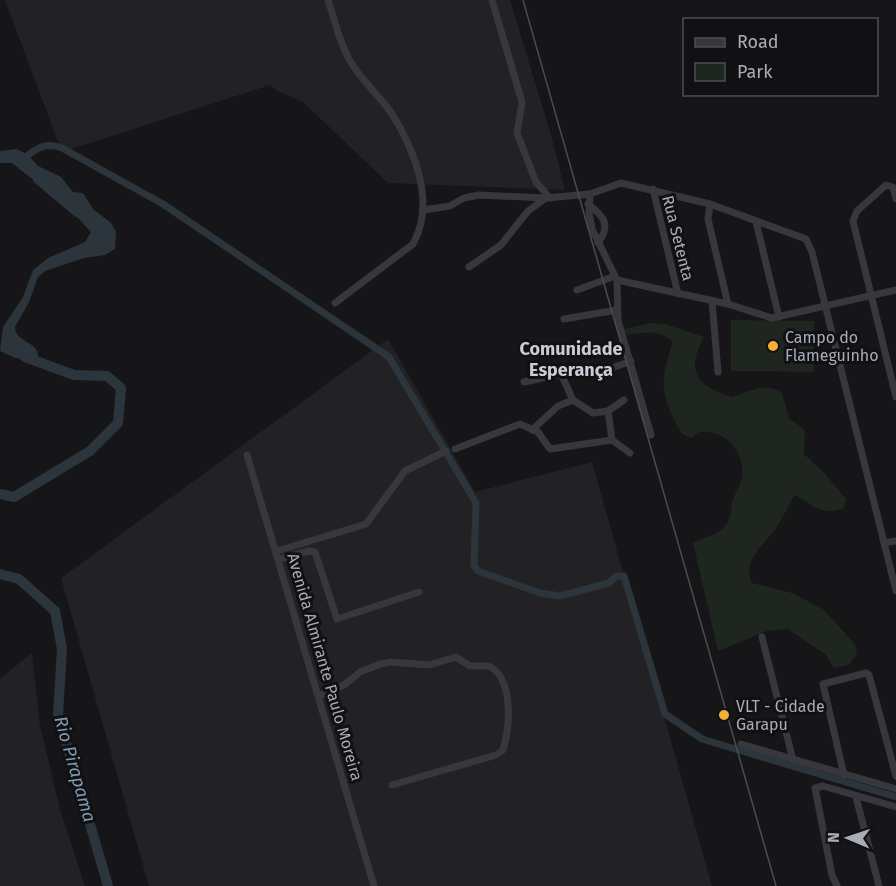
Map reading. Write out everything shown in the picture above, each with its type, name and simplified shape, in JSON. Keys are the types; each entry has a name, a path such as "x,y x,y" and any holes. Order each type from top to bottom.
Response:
{"street":[{"path":"328,0 348,56 392,115 411,152 421,181 423,210 420,232 413,244 335,303"},
{"path":"492,0 522,102 517,134 536,182 548,198"},
{"path":"423,210 442,208 479,195 548,198 590,194 621,183 710,204 806,239 812,252 896,591"},
{"path":"896,199 893,187 889,184 854,214 854,226 870,297 896,397"},
{"name":"Rua Setenta","path":"653,189 678,294"},
{"path":"590,194 592,229 616,278 617,310 651,435"},
{"path":"582,195 589,206 603,216 606,225 604,234 598,243"},
{"path":"469,267 501,245 528,211 548,198"},
{"path":"710,204 710,229 728,304"},
{"path":"756,222 779,317"},
{"path":"577,290 616,278 728,304 764,317 779,317 896,290"},
{"path":"712,301 718,372"},
{"path":"564,319 617,310"},
{"path":"524,382 561,374 596,374 631,361"},
{"path":"561,374 573,400 593,413 608,411 624,400"},
{"path":"532,430 558,406 573,400"},
{"path":"608,411 612,440"},
{"path":"455,449 516,424 523,424 542,436 550,449 612,440 630,453"},
{"path":"278,555 366,524 405,471 446,451"},
{"name":"Avenida Almirante Paulo Moreira","path":"247,456 374,886"},
{"path":"884,543 896,541"},
{"path":"278,555 315,552 337,619 418,592"},
{"path":"762,637 793,760"},
{"path":"319,696 344,685 370,667 391,662 429,665 456,657 461,658 466,665 489,666 500,675 507,695 503,750 496,755 392,784"},
{"path":"844,776 823,684 866,673 869,675 896,776"},
{"path":"741,744 844,776 896,789"},
{"path":"837,886 832,875 814,788 823,786 896,807"},
{"path":"856,797 879,886"}],"shaded area":[{"path":"5,0 510,0 552,138 565,190 388,183 303,102 277,91 270,85 62,152"},
{"path":"17,149 28,155 38,166 61,177 73,192 83,193 93,209 111,223 116,232 115,249 105,255 84,258 45,271 38,277 29,302 15,327 19,337 37,350 37,361 15,358 0,351 3,327 23,297 33,270 48,258 85,242 91,232 68,207 57,189 41,186 12,163 0,163 0,151"},
{"path":"388,339 475,492 592,462 712,886 149,886 61,578"},
{"path":"32,653 40,726 61,813 85,886 0,886 0,679"}],"green space":[{"name":"Campo do Flameguinho","path":"731,320 814,321 814,372 731,371"},
{"path":"651,323 665,324 704,337 698,349 695,368 698,376 710,388 732,397 763,388 782,393 789,418 805,430 804,454 846,499 844,508 830,511 818,509 795,495 778,525 752,559 750,574 752,583 792,593 823,609 855,644 857,654 849,665 834,668 826,655 788,629 767,631 718,651 693,543 715,533 728,522 741,479 742,467 737,450 725,438 708,432 699,432 691,438 682,434 669,409 664,389 665,368 673,342 657,333 627,335 624,329"}],"waterway":[{"path":"22,160 41,147 50,145 62,148 163,204 389,357 476,503 474,565 478,571 540,593 560,596 609,583 616,576 624,576 665,714 702,739 896,797"},
{"name":"Rio Pirapama","path":"38,179 77,212"},
{"name":"Rio Pirapama","path":"0,494 14,497 90,451 118,423 121,388 107,376 74,375 25,357"},
{"name":"Rio Pirapama","path":"0,574 19,579 55,611 62,649 58,715 108,886"}],"tram line":[{"path":"523,0 776,886"}],"place":[{"name":"Campo do Flameguinho","path":"773,346"},
{"name":"VLT - Cidade Garapu","path":"724,715"}],"district":[{"name":"Comunidade Esperança","path":"571,359"}]}
